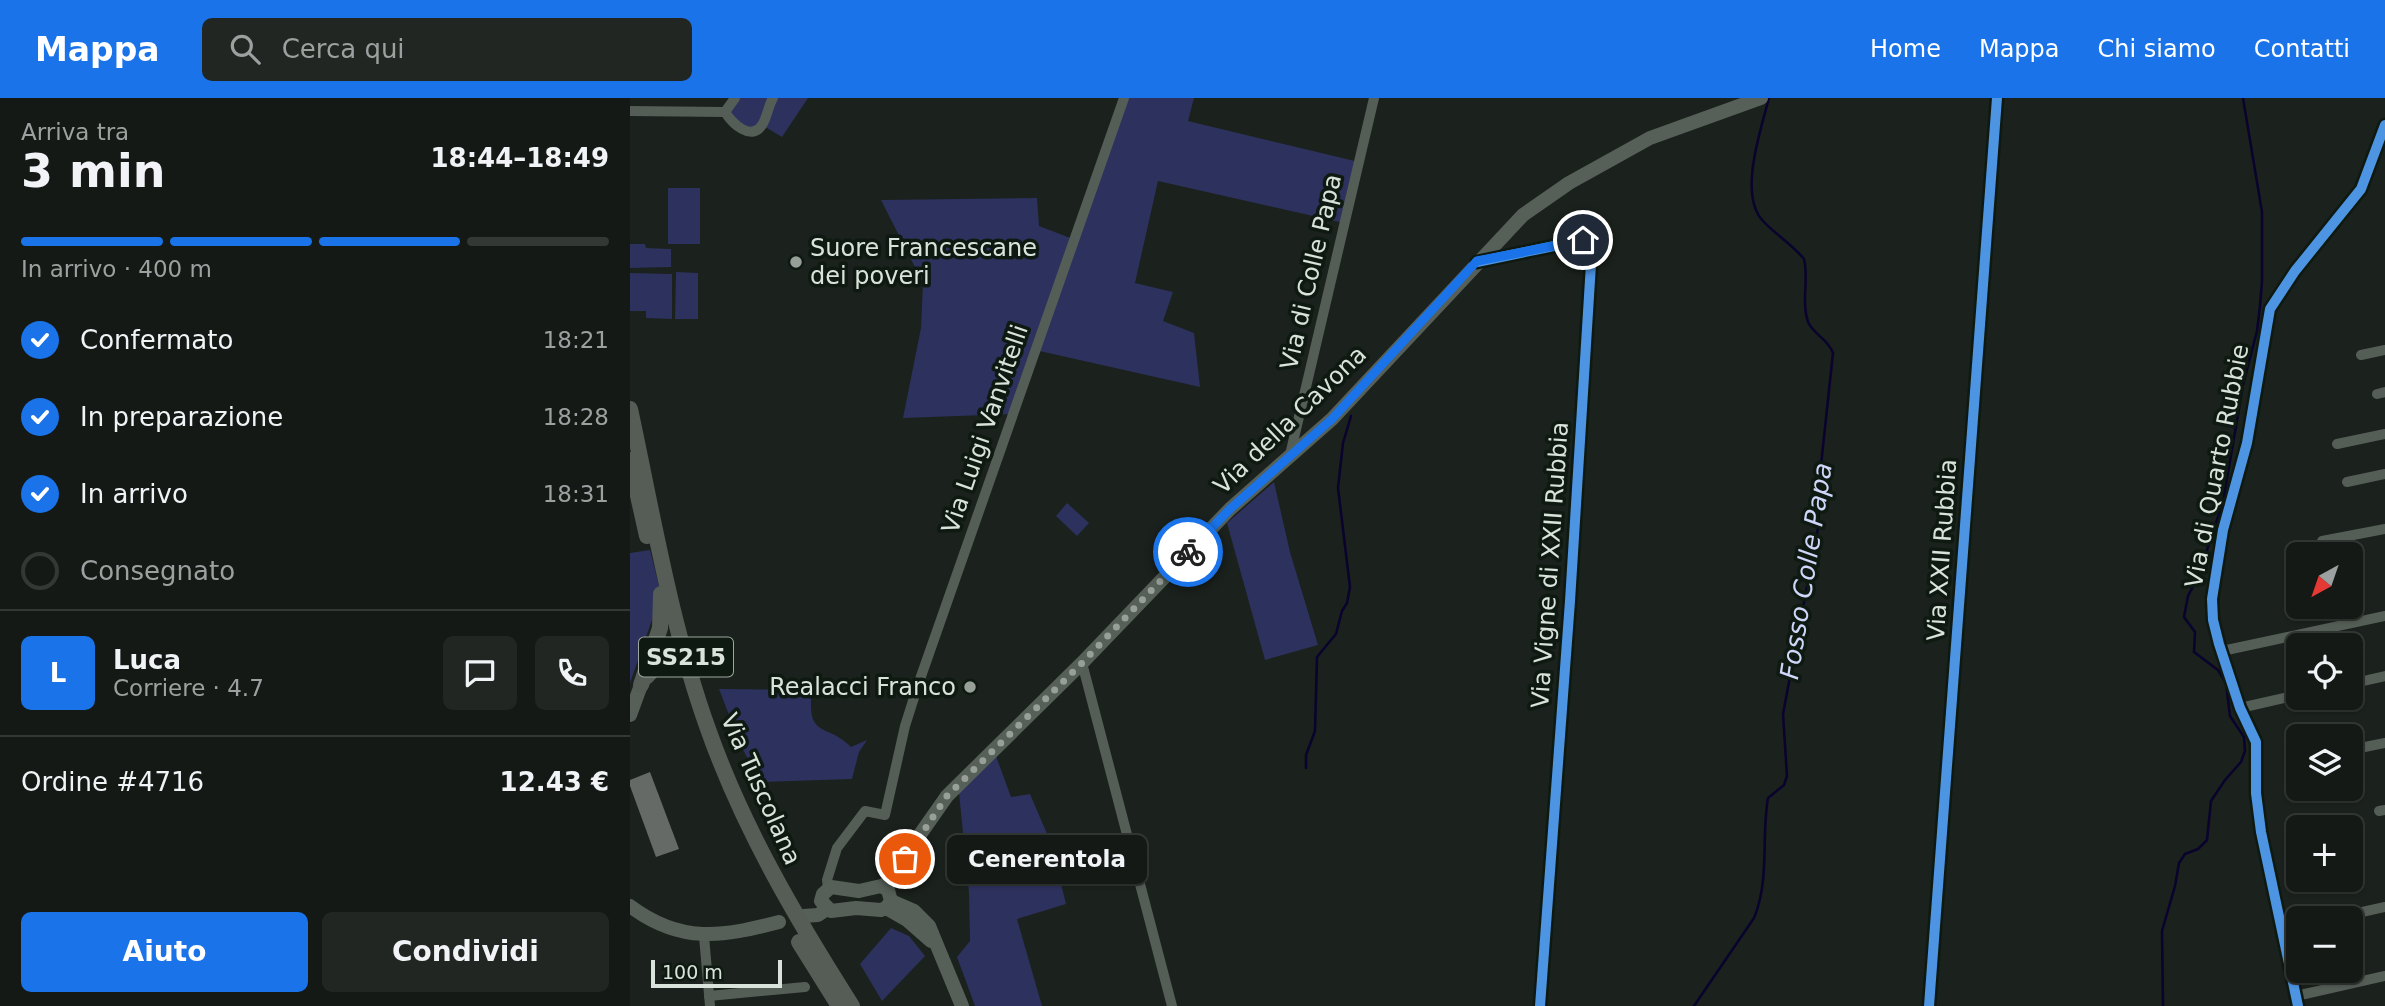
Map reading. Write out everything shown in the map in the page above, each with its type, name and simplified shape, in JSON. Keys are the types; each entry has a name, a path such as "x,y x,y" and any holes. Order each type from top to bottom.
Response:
{"main road":[{"name":"Via della Cavona","path":"884,886 947,796 1082,663 1230,509 1332,419 1477,261 1523,215 1570,183 1650,138 1761,98"},
{"name":"Via Tuscolana","path":"630,409 670,594 699,702 736,799 778,895"},
{"name":"Via Tuscolana","path":"630,460 679,668 712,768 839,1006"},
{"path":"630,715 660,628 661,594"},
{"path":"641,685 659,663 668,663 679,668"},
{"path":"888,904 888,890 884,886 829,897 835,911 888,904 914,911 923,918 935,936 962,1006"},
{"path":"630,906 664,925 704,936 730,934 779,922"},
{"name":"Via Tuscolana","path":"805,942 852,1006"}],"street":[{"path":"725,112 735,98"},
{"path":"630,111 725,112 740,128 748,132 755,131 762,125 773,98"},
{"name":"Via Luigi Vanvitelli","path":"829,897 832,868 841,842 865,811 885,815 903,735 1124,98"},
{"name":"Via di Colle Papa","path":"1290,456 1374,98"},
{"name":"Via XXII Rubbia","path":"1928,1006 1997,98"},
{"name":"Via di Quarto Rubbie","path":"2297,1001 2256,800 2256,742 2240,708 2222,651 2213,620 2212,596 2221,538 2247,443 2269,312 2290,279 2361,189 2385,125"},
{"name":"Via Vigne di XXII Rubbia","path":"1477,261 1583,240 1590,243 1592,248 1570,601 1540,1006"},
{"path":"2361,355 2385,350"},
{"path":"2337,444 2385,434"},
{"path":"2347,482 2385,474"},
{"path":"2322,541 2385,529"},
{"path":"2222,651 2385,616"},
{"path":"1082,663 1172,1006"},
{"path":"2363,681 2385,677"},
{"path":"2240,708 2286,698"},
{"path":"2363,747 2385,743"},
{"path":"2363,912 2385,907"},
{"path":"2281,929 2286,928"},
{"path":"704,936 710,1001 805,987"},
{"path":"2297,1001 2385,976"}],"shaded area":[{"path":"736,98 808,98 782,137 762,125 748,132 725,112"},
{"path":"1124,98 1194,98 1188,121 1359,162 1344,223 1158,181 1135,283 1173,292 1163,321 1194,333 1200,387 1035,350 1013,414 903,418 921,328 923,283 881,200 1037,198 1039,226 1073,239"},
{"path":"668,188 700,188 700,244 668,244"},
{"path":"630,244 671,249 671,267 630,268"},
{"path":"676,272 698,273 698,319 675,319"},
{"path":"630,273 672,274 672,319 646,318 646,311 630,311"},
{"path":"1274,482 1290,552 1318,645 1265,660 1227,523"},
{"path":"1067,503 1089,523 1077,536 1056,516"},
{"path":"650,550 661,594 630,683 630,553"},
{"path":"719,689 812,690 812,716 820,728 842,739 851,747 867,740 859,752 852,779 760,782 741,746"},
{"path":"996,756 1011,797 1030,794 1051,843 1066,904 1017,919 1042,1006 975,1006 957,957 970,941 969,893 959,793"},
{"path":"891,928 909,936 925,956 882,1001 860,964"}],"building":[{"path":"650,772 679,849 656,857 630,786 630,780"}],"waterway":[{"name":"Fosso Colle Papa","path":"1694,1006 1754,918 1764,874 1768,798 1784,785 1787,776 1783,714 1818,528 1821,465 1833,353 1808,322 1804,259 1763,221 1756,210 1752,195 1754,161 1769,98"},
{"path":"2163,1006 2162,931 2179,863 2185,854 2198,849 2207,840 2211,801 2241,762 2245,751 2244,737 2230,716 2226,683 2218,670 2194,652 2195,632 2184,617 2188,596 2198,577 2223,502 2260,306 2262,212 2243,98"},
{"path":"1306,768 1306,755 1315,731 1317,657 1336,634 1350,587 1338,488 1343,443 1351,416"}],"cycle path":[{"path":"1929,1006 1997,98"},
{"path":"2298,1006 2261,832 2256,793 2256,742 2240,708 2219,644 2213,620 2212,599 2223,530 2247,443 2270,309 2295,271 2361,189 2385,125"},
{"path":"1477,262 1583,240 1592,248 1570,601 1540,1006"}],"way so far":[{"path":"905,859 947,796 1011,735 1188,552"}],"place":[{"name":"Suore Francescane dei poveri","path":"796,262"},
{"name":"Realacci Franco","path":"970,687"},
{"name":"Cenerentola","path":"905,859"}],"route":[{"path":"1188,552 1230,509 1332,419 1477,261 1583,240"}]}
